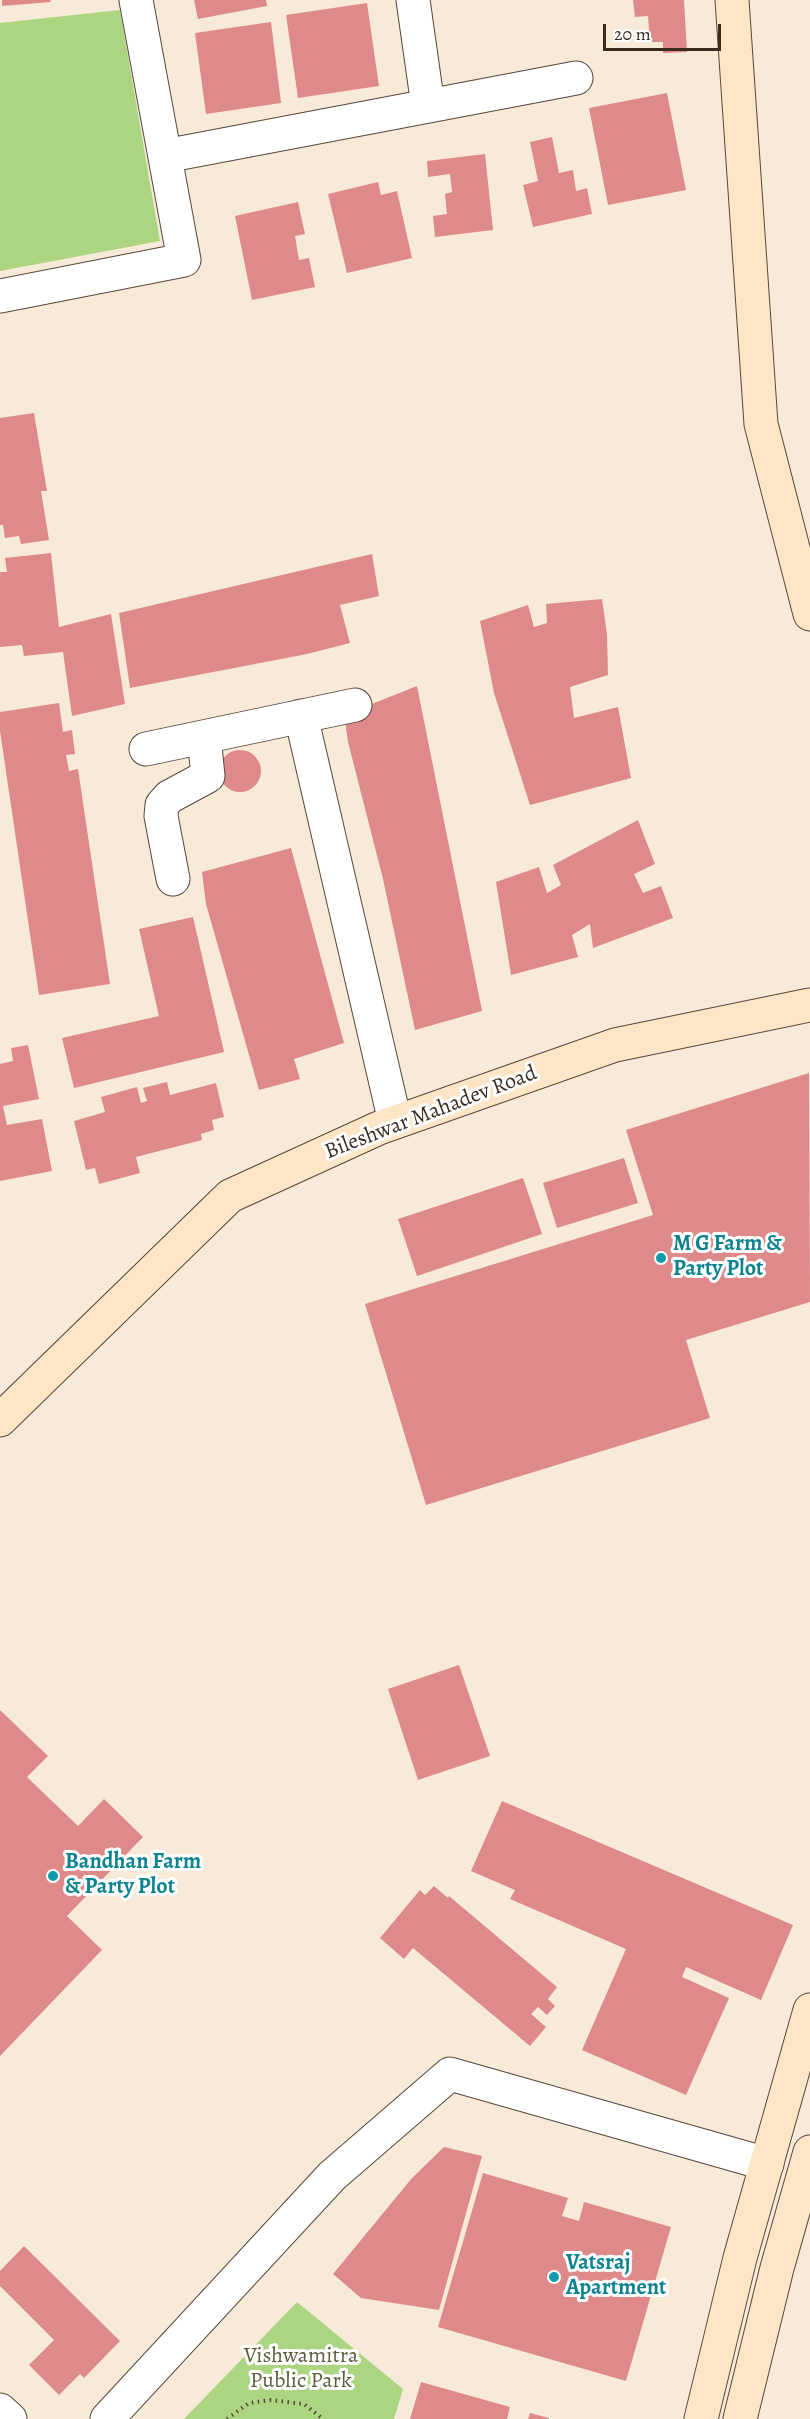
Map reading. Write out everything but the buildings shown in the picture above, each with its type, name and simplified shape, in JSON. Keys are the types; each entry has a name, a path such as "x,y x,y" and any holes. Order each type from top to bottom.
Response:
{"street":[{"path":"0,296 184,260 136,0"},
{"path":"413,0 428,106"},
{"path":"732,0 761,424 810,614"},
{"path":"165,156 576,78"},
{"path":"146,749 355,705"},
{"path":"302,716 395,1122"},
{"path":"173,879 162,806 169,797 208,776 204,737"},
{"name":"Bileshwar Mahadev Road","path":"0,1420 230,1196 395,1122 615,1045 810,1005"},
{"path":"700,2419 740,2258 810,2010"},
{"path":"107,2419 332,2176 450,2074 767,2164"},
{"path":"740,2419 777,2268 810,2152"},
{"path":"0,2409 10,2419"}],"path":[{"path":"227,2419 249,2403 271,2400 304,2404 322,2419"}],"green space":[{"path":"120,10 160,241 0,271 0,23"},
{"name":"Vishwamitra Public Park","path":"297,2302 403,2389 394,2419 184,2419"}],"place":[{"name":"M G Farm & Party Plot","path":"661,1258"},
{"name":"Bandhan Farm & Party Plot","path":"53,1876"},
{"name":"Vatsraj Apartment","path":"554,2277"}]}
